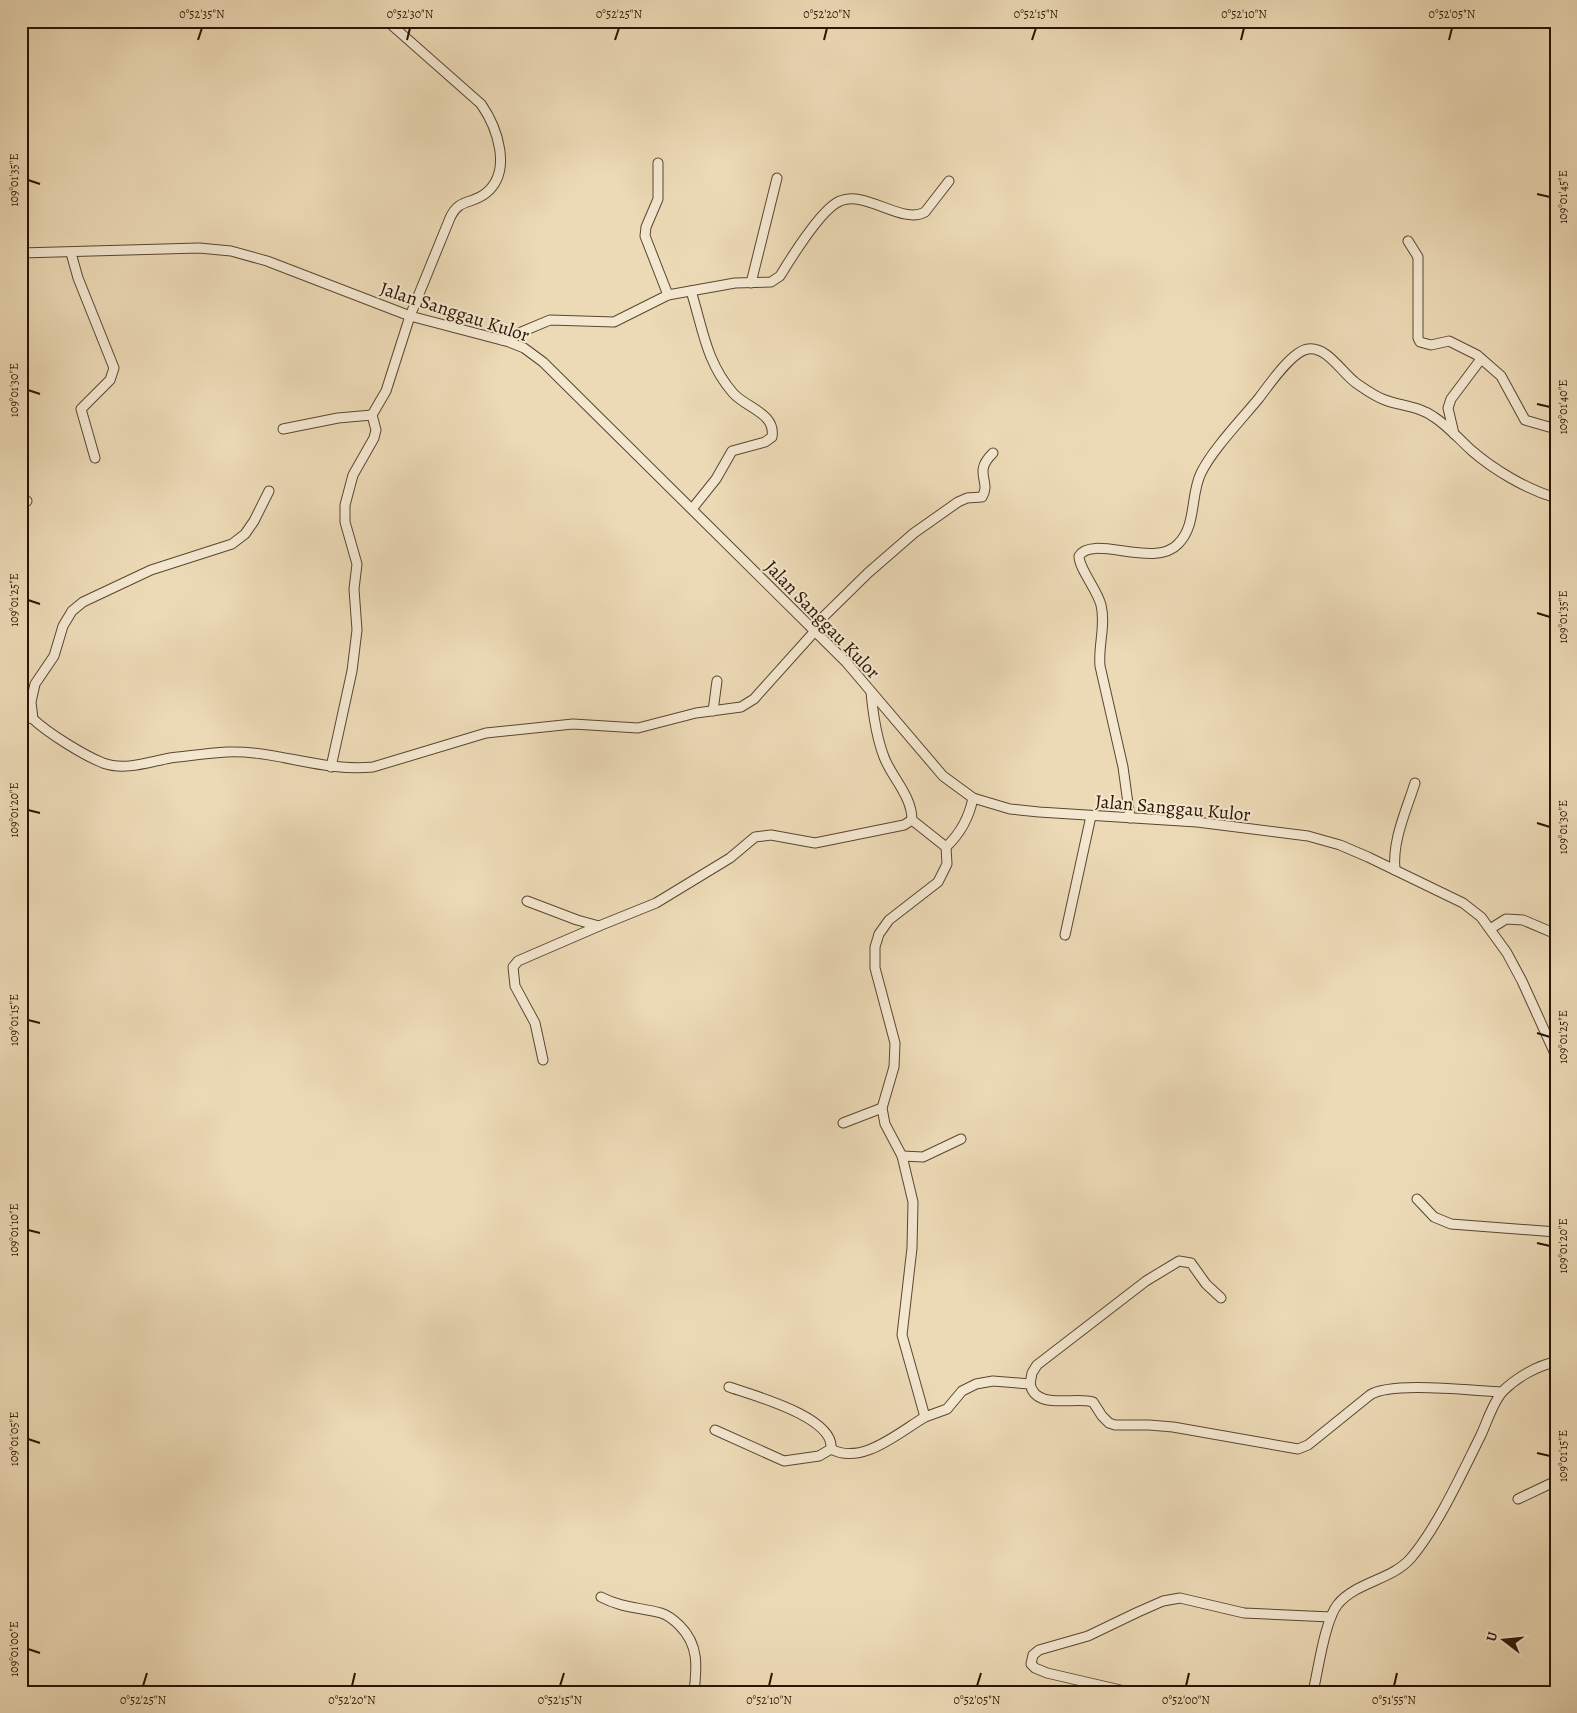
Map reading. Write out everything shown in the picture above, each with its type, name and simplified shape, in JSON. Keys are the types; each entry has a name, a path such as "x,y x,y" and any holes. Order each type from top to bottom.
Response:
{"street":[{"path":"331,767 352,672 356,630 354,589 357,564 345,522 345,505 353,475 374,438 376,430 372,415 386,390 410,316 454,208 487,192 498,170 501,152 492,120 481,104 387,21"},
{"path":"658,164 658,199 646,227 645,236 668,296"},
{"path":"751,283 777,178"},
{"path":"502,340 550,320 614,322 668,296 735,283 771,282 780,276 807,236 823,216 839,201 851,199 912,215 920,215 925,212 949,181"},
{"path":"1408,242 1418,257 1418,338 1420,342 1431,345 1449,341 1475,366 1501,376 1525,420 1556,429"},
{"name":"Jalan Sanggau Kulor","path":"21,253 199,248 231,251 267,261 410,316 502,340 524,348 543,362 813,629 871,692 943,776 973,798 1010,809 1197,822 1308,836 1340,845 1462,904 1481,917 1490,928 1522,981 1556,1056"},
{"path":"71,253 78,278 114,368 110,380 81,409 95,458"},
{"path":"691,291 707,351 714,365 735,395 760,412 770,422 773,430 772,437 765,442 732,451 716,479 692,509"},
{"path":"1130,818 1123,767 1100,666 1099,656 1104,629 1101,603 1079,560 1080,553 1111,549 1160,555 1179,544 1189,526 1196,487 1201,472 1299,352 1306,349 1321,350 1344,374 1370,393 1385,400 1426,412 1497,469 1530,488 1556,498"},
{"path":"1454,434 1448,408 1451,399 1475,366"},
{"path":"283,430 338,418 372,415"},
{"path":"21,716 32,719 52,734 103,763 118,766 130,766 187,756 242,752 331,767 373,766 486,733 573,724 638,728 741,707 749,704 813,629 868,573 925,524 967,498 982,497 985,486 982,469 985,461 993,453"},
{"path":"32,719 31,702 35,684 54,656 63,626 72,611 83,602 151,570 232,544 245,534 254,521 269,491"},
{"path":"714,711 718,681"},
{"path":"871,692 873,720 884,758 910,806 912,820 946,847 947,864 938,882 889,920 879,934 875,947 875,968 895,1043 894,1067 882,1108 885,1124 902,1156 909,1183 914,1219 902,1334 925,1417"},
{"path":"1395,870 1396,841 1415,783"},
{"path":"946,847 958,836 963,827 973,798"},
{"path":"1065,934 1091,816"},
{"path":"543,1060 534,1023 515,986 513,967 518,961 636,912 676,891 730,858 755,837 771,836 815,843 904,825 912,820"},
{"path":"527,901 577,920 599,926"},
{"path":"1490,928 1506,918 1523,920 1556,934"},
{"path":"843,1123 882,1108"},
{"path":"902,1156 923,1156 961,1139"},
{"path":"1417,1199 1434,1217 1451,1224 1556,1232"},
{"path":"1221,1298 1206,1284 1190,1263 1179,1261 1137,1287 1037,1365 1032,1372 1031,1389 1042,1398 1054,1401 1094,1402 1102,1416 1109,1423 1115,1425 1149,1425 1173,1428 1290,1449 1308,1445 1370,1395 1380,1390 1424,1388 1502,1392"},
{"path":"1313,1692 1331,1617 1337,1604 1350,1593 1395,1571 1410,1558 1424,1541 1450,1495 1502,1392 1541,1366 1556,1362"},
{"path":"716,1430 784,1461 819,1456 831,1449 848,1455 861,1452 925,1417 947,1409 962,1392 976,1384 993,1382 1030,1384"},
{"path":"729,1387 765,1399 816,1422 825,1430 830,1438 831,1449"},
{"path":"1518,1499 1556,1481"},
{"path":"601,1597 618,1606 663,1614 686,1632 692,1641 696,1656 694,1692"},
{"path":"1129,1692 1047,1673 1034,1668 1031,1664 1031,1659 1039,1650 1088,1636 1163,1601 1180,1598 1244,1613 1331,1617"}]}
